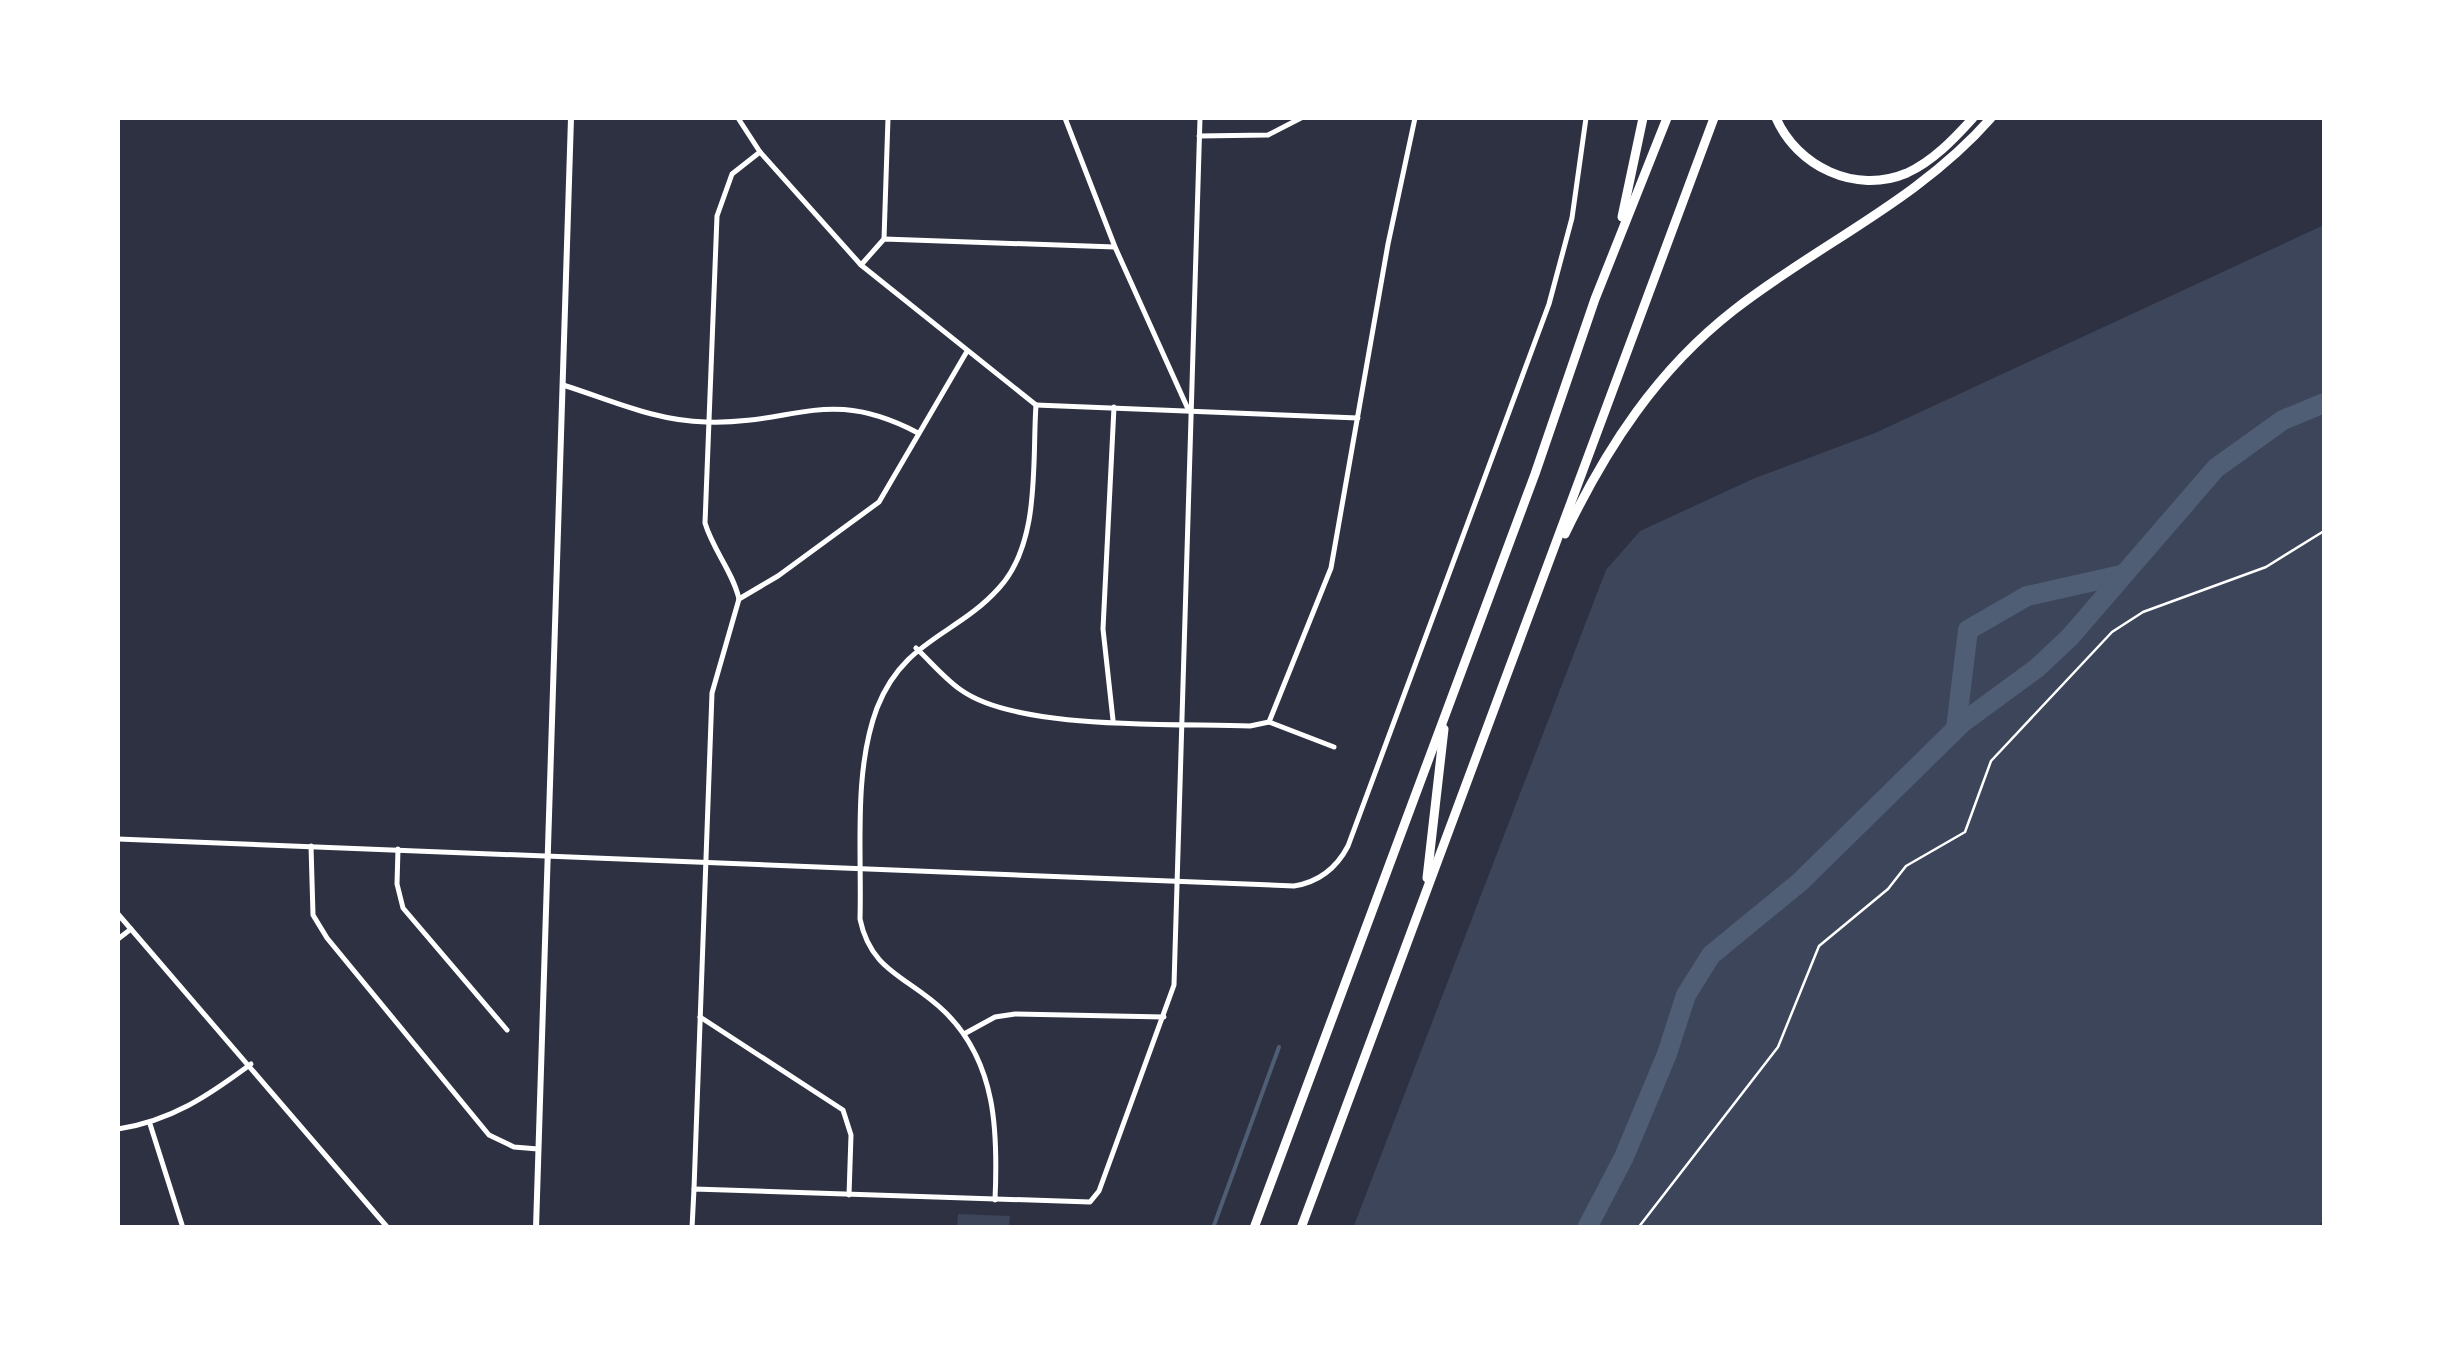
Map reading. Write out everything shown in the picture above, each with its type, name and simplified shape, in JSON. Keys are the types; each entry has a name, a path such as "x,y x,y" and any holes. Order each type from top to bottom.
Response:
{"highway":[{"path":"1605,273 1632,180 1643,118"},
{"path":"1254,1228 1605,273 1667,118"},
{"path":"1302,1228 1714,118"},
{"path":"1776,118 1788,140 1809,161 1851,178 1880,180 1904,174 1932,158 1973,118"},
{"path":"1534,605 1601,462 1634,412 1678,361 1759,291 1920,186 1991,118"},
{"path":"1426,892 1445,717"}],"main road":[{"path":"536,1228 571,118"}],"street":[{"path":"738,118 760,152 861,265 966,353 1036,405 1358,418"},
{"path":"861,265 884,239 888,118"},
{"path":"1064,118 1115,246 1188,409"},
{"path":"694,1189 1090,1202 1099,1191 1174,984 1188,409 1200,118"},
{"path":"1199,136 1268,136 1301,118"},
{"path":"1269,722 1332,568 1415,118"},
{"path":"118,840 1294,886 1327,873 1348,846 1549,304 1572,218 1586,118"},
{"path":"692,1228 712,693 738,598 736,584 714,552 705,522 719,202 732,174 760,152"},
{"path":"884,239 1115,246"},
{"path":"738,598 778,576 879,502 894,484 918,432 966,353"},
{"path":"563,385 651,415 710,423 856,408 883,414 918,432"},
{"path":"995,1200 998,1131 994,1102 964,1034 924,993 878,962 865,944 860,919 866,746 878,706 916,648 976,609 1001,586 1013,566 1029,518 1036,405"},
{"path":"1113,720 1103,629 1114,406"},
{"path":"916,648 962,691 991,705 1038,716 1250,726 1269,722 1334,748"},
{"path":"312,846 314,915 327,938 489,1135 514,1148 538,1149"},
{"path":"398,849 397,884 403,908 507,1030"},
{"path":"118,914 388,1228"},
{"path":"118,940 131,928"},
{"path":"964,1034 995,1017 1015,1014 1164,1017"},
{"path":"700,1016 842,1110 851,1134 849,1195"},
{"path":"118,1129 150,1124 198,1103 250,1064"},
{"path":"150,1124 184,1228"}],"path":[{"path":"1638,1228 1778,1047 1819,946 1888,889 1906,866 1965,832 1991,762 2075,666 2112,632 2143,612 2252,573 2324,531"}],"shaded area":[{"path":"2324,225 2324,1219 2318,1227 1353,1228 1606,570 1640,531 1755,478 1875,433"},
{"path":"958,1214 1010,1216 1009,1227 957,1227"}],"waterway":[{"path":"1587,1228 1624,1157 1667,1054 1686,995 1711,955 1800,882 1962,723 2037,668 2070,637 2216,468 2283,420 2324,403"},
{"path":"1956,728 1968,630 2027,596 2121,575"},
{"path":"1213,1228 1279,1047"}]}
